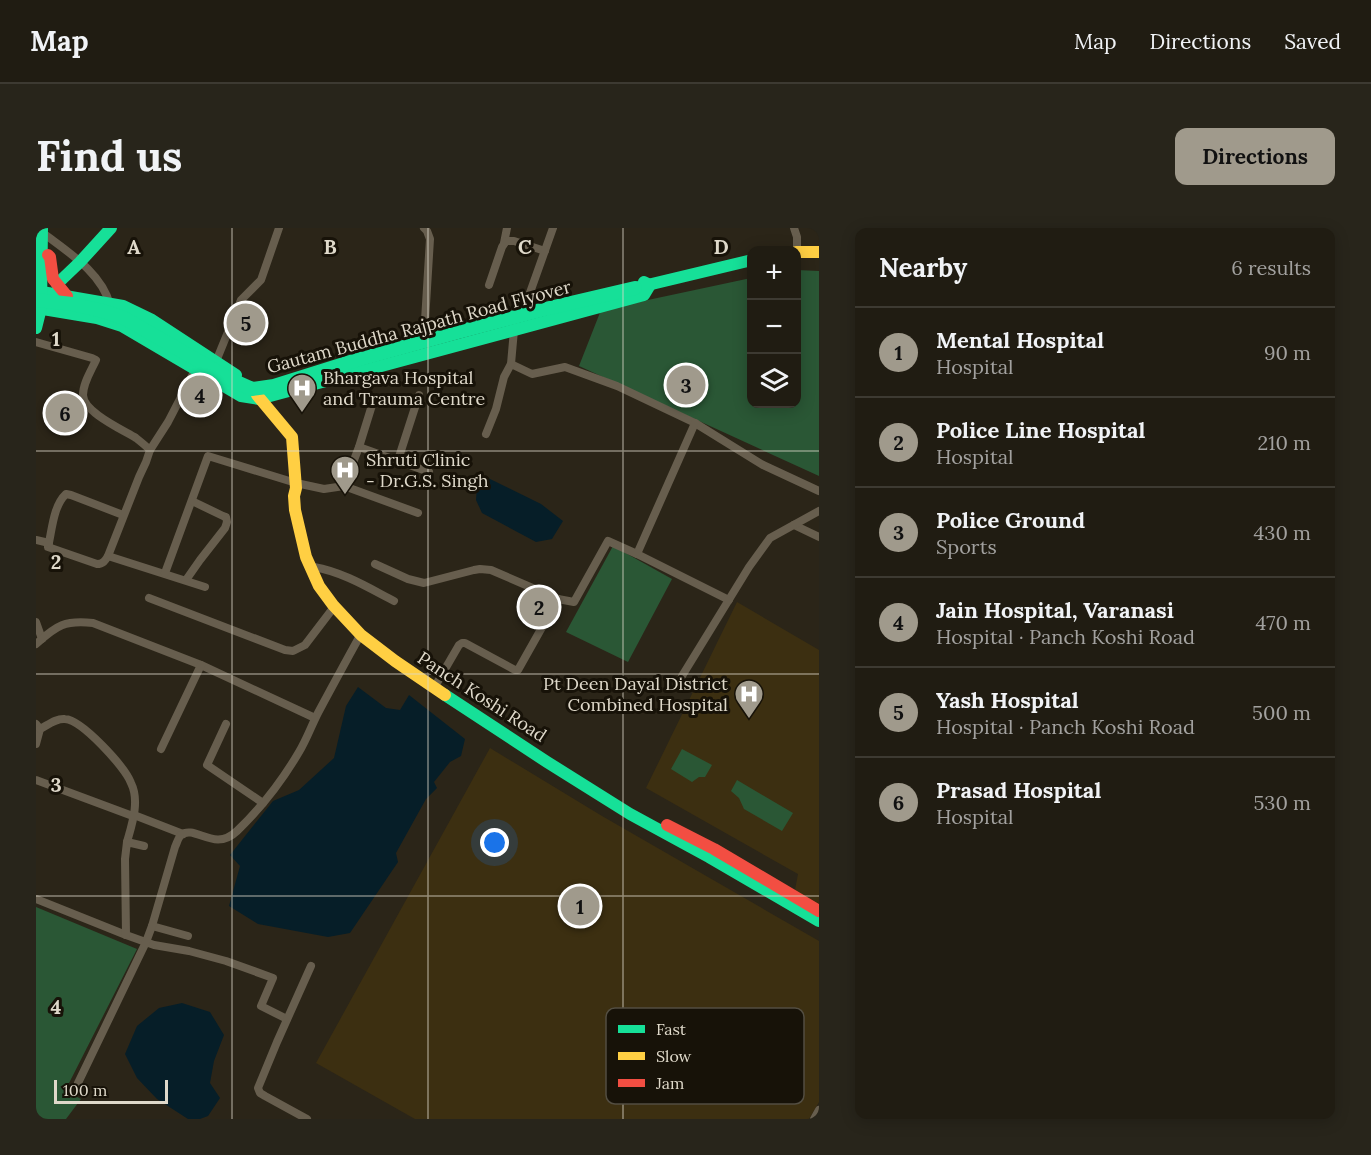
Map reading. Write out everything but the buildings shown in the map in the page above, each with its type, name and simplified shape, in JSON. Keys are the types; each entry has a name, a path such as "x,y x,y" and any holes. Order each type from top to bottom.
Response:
{"main road":[{"path":"57,284 111,228"},
{"path":"36,328 42,230"},
{"path":"42,248 50,257 51,271 57,284 67,296"},
{"path":"801,252 819,252"},
{"path":"248,382 261,384 525,309 642,281 650,285 747,261"},
{"path":"38,300 123,326 242,396 259,399 644,295 650,285"},
{"name":"Gautam Buddha Rajpath Road Flyover","path":"38,300 72,304 124,318 232,380 252,389 274,386 339,365 540,310 650,285"},
{"name":"Panch Koshi Road","path":"38,300 67,296 123,306 152,320 248,382 259,399 292,437 296,486 293,495 306,560 334,607 361,634 395,662 436,684 497,730 632,815 819,921"},
{"path":"296,486 300,494 306,544 314,567 326,586 365,630 436,684 520,739 642,812 714,849 819,911"}],"street":[{"path":"123,515 66,494 62,497 57,510 48,548 97,564 101,564 108,556 150,450 200,373 215,361 241,300 261,280 279,228"},
{"path":"424,228 430,239 424,337"},
{"path":"489,285 507,228"},
{"path":"486,434 496,409 504,378 511,364 514,330 525,309 553,228"},
{"path":"794,228 797,246"},
{"path":"42,230 80,262 102,285 110,304 106,321"},
{"path":"504,243 511,240 545,251"},
{"path":"36,342 96,360 85,384 84,402 90,409 136,438 150,450"},
{"path":"511,364 532,375 565,367 617,386 695,423 763,465 819,491"},
{"path":"398,460 419,395"},
{"path":"344,486 373,402"},
{"path":"637,554 695,423"},
{"path":"359,447 429,472"},
{"path":"165,573 208,456 296,486 324,489 344,486 418,513"},
{"path":"186,580 225,528 227,522 226,517 192,501"},
{"path":"682,676 749,567 770,538 819,511"},
{"path":"795,525 819,537"},
{"path":"36,540 49,543"},
{"path":"375,564 408,579 424,583 474,570 491,570 558,599 574,602 608,541 729,600"},
{"path":"108,556 205,587"},
{"path":"314,567 349,578 394,601"},
{"path":"149,598 274,646 293,651 305,645 334,607"},
{"path":"436,684 462,643 518,670 558,599"},
{"path":"36,622 39,642 61,625 77,621 93,623 201,665 315,718"},
{"path":"36,780 130,815 134,814 183,834 194,834 213,840 228,838 243,825 278,785 300,751 315,718 361,634"},
{"path":"161,749 201,665"},
{"path":"36,744 38,727 57,719 75,722 102,745 132,783 134,814 125,859 126,935"},
{"path":"226,724 207,765 263,803"},
{"path":"78,1083 146,942 175,847 179,837 183,834"},
{"path":"127,842 144,846"},
{"path":"36,899 154,945 226,961 273,978 261,1006 287,1019"},
{"path":"152,926 188,936"},
{"path":"306,1119 260,1093 258,1088 311,966"},
{"path":"814,1119 819,1110"}],"shaded area":[{"name":"Pt Deen Dayal District Combined Hospital","path":"737,602 819,650 819,904 795,890 798,874 646,788"},
{"path":"490,748 602,816 819,941 819,1102 809,1119 415,1119 316,1063"}],"green space":[{"path":"801,270 819,271 819,476 579,366 601,310 747,279 747,408 801,408"},
{"path":"613,546 672,579 628,662 566,632"},
{"path":"682,749 712,765 705,777 699,777 692,782 671,769"},
{"path":"737,780 793,813 782,831 744,809 739,798 731,791"},
{"path":"36,907 137,949 65,1091 81,1099 66,1119 36,1119"}],"water":[{"path":"488,478 541,504 563,521 552,539 536,542 482,513 476,500 477,486"},
{"path":"358,687 386,708 400,710 409,695 465,739 461,756 450,762 434,782 437,788 426,799 396,853 398,862 350,933 328,937 258,924 229,906 240,866 230,855 273,801 299,790 334,758 346,706"},
{"path":"182,1003 210,1012 224,1035 214,1061 210,1083 220,1098 208,1116 200,1119 188,1119 157,1099 137,1078 125,1054 137,1026 159,1008"}],"traffic: fast":[{"path":"36,328 41,308 42,228"},
{"path":"57,284 111,228"},
{"path":"635,288 747,261"},
{"path":"36,308 97,318 122,326 241,396 259,399 644,295 650,285 644,282"},
{"path":"36,300 72,304 124,318 232,380 252,389 274,386 458,332 635,288"},
{"path":"36,291 123,306 152,320 236,375"},
{"path":"445,695 630,814 819,921"}],"traffic: slow":[{"path":"801,252 819,252"},
{"path":"257,395 292,437 296,488 295,510 306,557 319,586 361,635 445,695"}],"traffic: jam":[{"path":"48,255 53,279 67,296"},
{"path":"667,825 714,849 819,911"}],"place":[{"name":"Yash Hospital","path":"246,323"},
{"name":"Police Ground","path":"686,385"},
{"name":"Jain Hospital, Varanasi","path":"200,395"},
{"name":"Prasad Hospital","path":"65,413"},
{"name":"Bhargava Hospital and Trauma Centre","path":"302,414"},
{"name":"Shruti Clinic - Dr.G.S. Singh","path":"345,496"},
{"name":"Police Line Hospital","path":"539,607"},
{"name":"Pt Deen Dayal District Combined Hospital","path":"749,720"},
{"name":"Mental Hospital","path":"580,906"}]}
